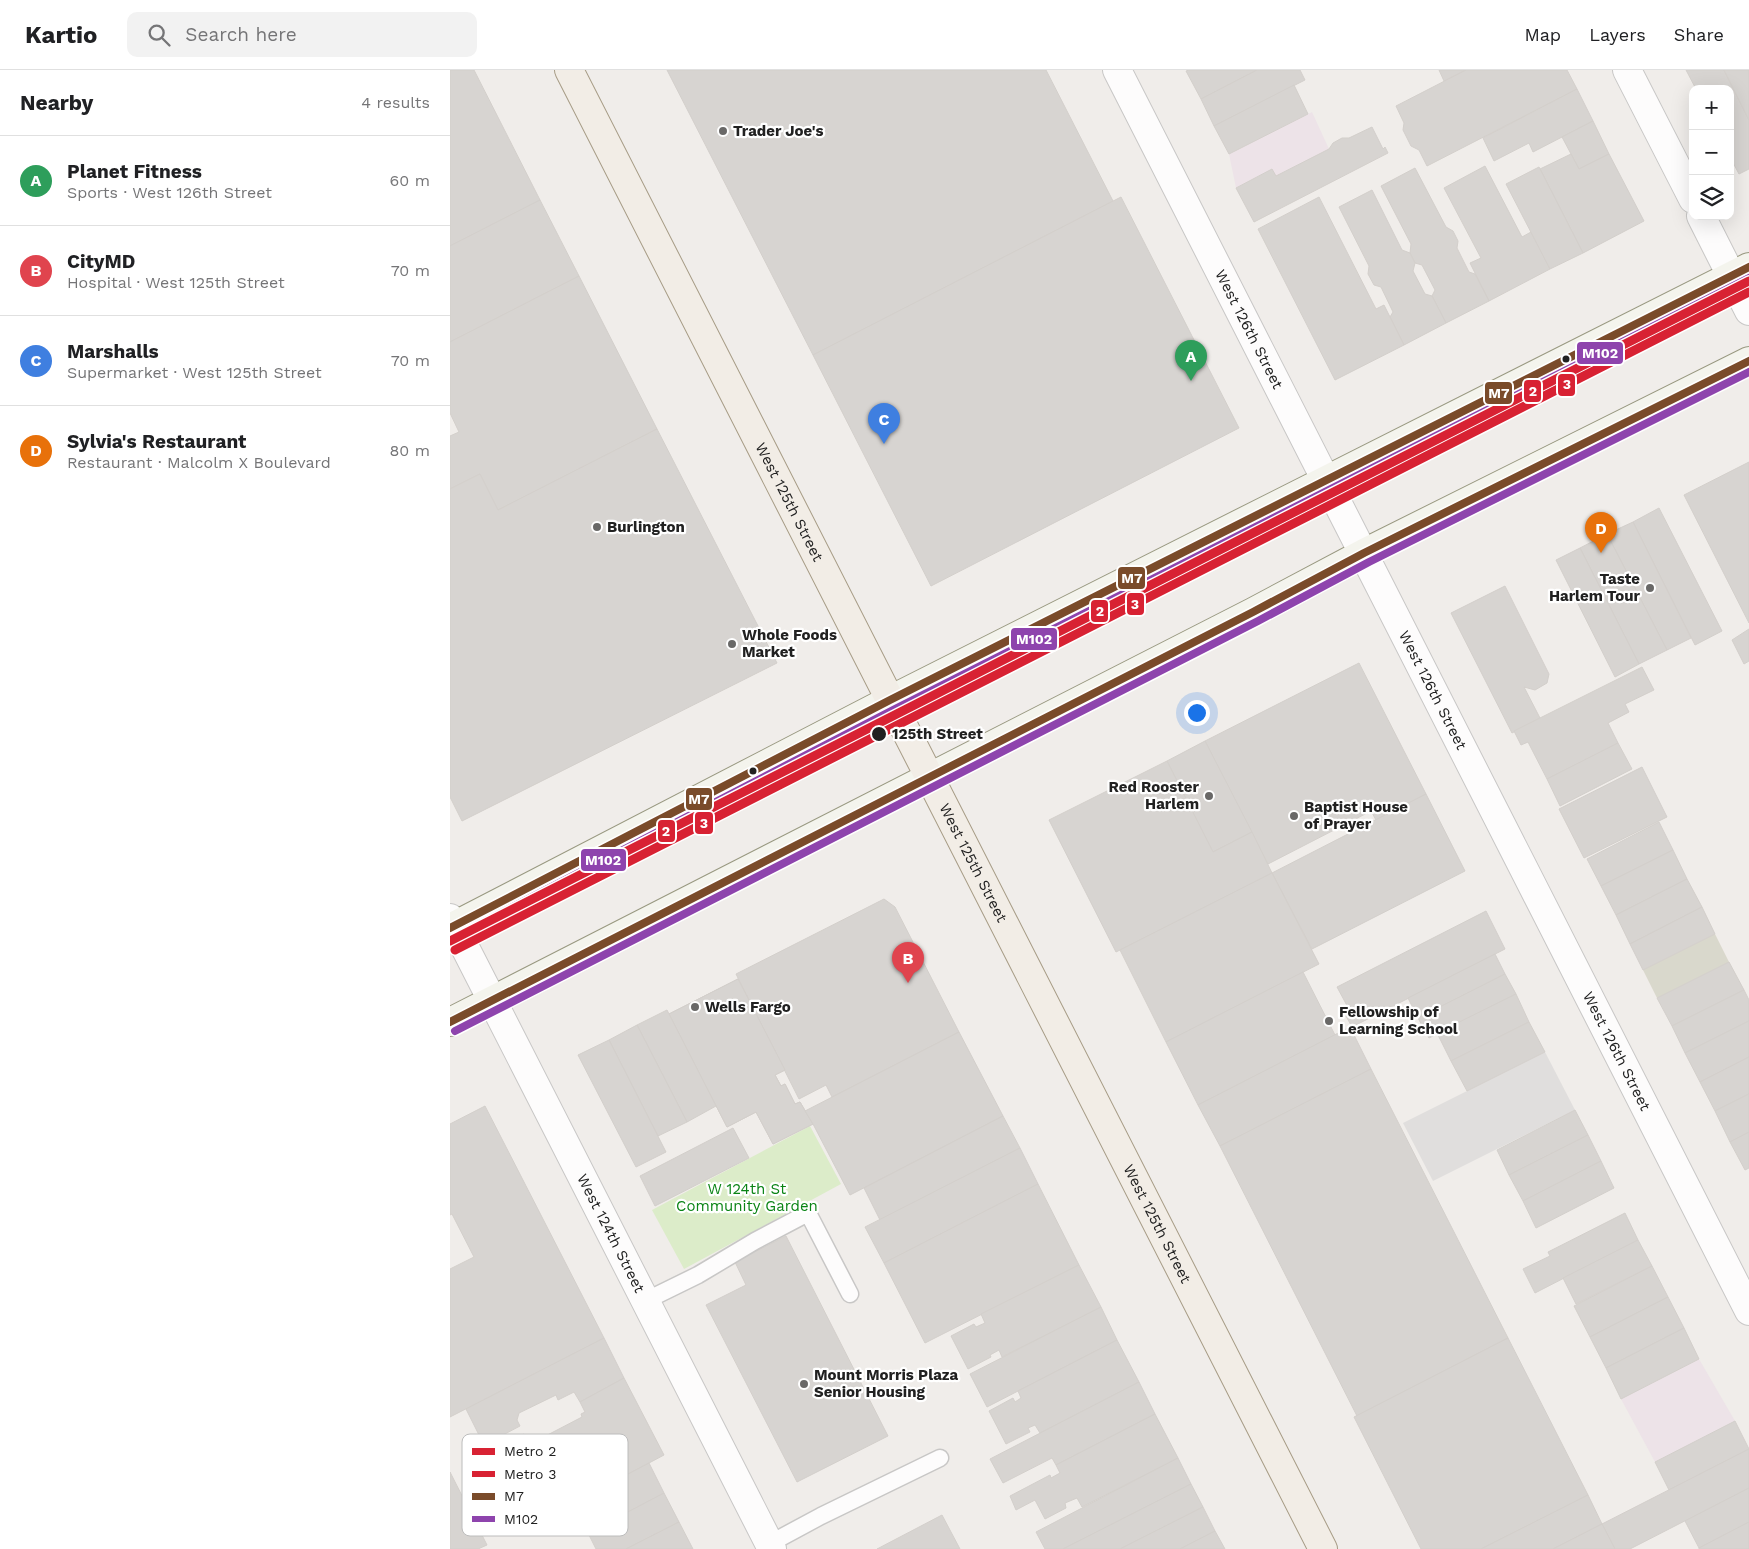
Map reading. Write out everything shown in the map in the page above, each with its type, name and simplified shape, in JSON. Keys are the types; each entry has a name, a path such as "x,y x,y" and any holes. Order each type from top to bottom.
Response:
{"main road":[{"name":"West 125th Street","path":"570,70 1323,1549"},
{"path":"451,924 1740,271"},
{"path":"450,1022 1253,612 1364,553 1749,361"}],"street":[{"name":"West 126th Street","path":"1117,70 1749,1311"},
{"path":"1626,70 1689,191"},
{"path":"1704,220 1740,271 1749,311"},
{"name":"West 124th Street","path":"451,924 770,1547"}],"lane":[{"path":"645,1301 698,1275 755,1241 808,1213 850,1294"},
{"path":"770,1547 821,1516 940,1458"}],"shaded area":[{"path":"1312,112 1329,149 1276,176 1272,169 1236,188 1229,154"},
{"path":"1715,934 1729,962 1657,998 1643,970"},
{"path":"1545,1052 1575,1110 1433,1181 1403,1123"},
{"path":"1699,1359 1735,1421 1655,1462 1621,1399"}],"green space":[{"name":"W 124th St Community Garden","path":"810,1126 841,1184 684,1269 652,1210"}],"building":[{"path":"450,70 474,70 540,200 450,246"},
{"path":"667,70 1046,70 1113,201 813,355"},
{"path":"1257,70 1201,99 1186,71"},
{"path":"1257,70 1300,70 1305,80 1214,126 1201,99"},
{"path":"1439,70 1466,70 1444,81"},
{"path":"1466,70 1567,70 1577,89 1427,166 1419,150 1411,146 1403,130 1404,123 1396,106"},
{"path":"1686,70 1724,70 1732,85 1694,85"},
{"path":"1724,70 1749,70 1749,120 1734,90 1734,85 1732,85"},
{"path":"1294,85 1308,114 1229,154 1214,126"},
{"path":"1577,89 1593,121 1533,152 1529,143 1494,161 1483,138"},
{"path":"1734,90 1749,120 1749,169 1739,174 1734,165"},
{"path":"1593,121 1609,154 1579,169 1562,137"},
{"path":"1372,127 1383,149 1385,147 1388,153 1254,222 1236,188 1272,169 1276,176 1329,149 1333,143 1342,138 1349,138"},
{"path":"1571,154 1579,169 1609,154 1644,221 1583,253 1540,169"},
{"path":"1485,166 1522,237 1531,232 1550,269 1489,301 1470,263 1481,258 1444,188"},
{"path":"1539,167 1583,253 1550,269 1506,184"},
{"path":"1415,168 1446,227 1453,231 1458,241 1457,248 1469,272 1475,274 1489,301 1446,323 1432,296 1435,290 1422,265 1415,263 1410,253 1411,244 1381,186"},
{"path":"1372,190 1402,250 1410,253 1415,263 1413,271 1425,294 1432,296 1446,323 1404,345 1390,317 1393,312 1381,287 1374,285 1368,274 1369,266 1339,207"},
{"path":"1121,197 1239,428 931,586 813,355"},
{"path":"1319,197 1376,309 1384,305 1404,345 1335,380 1258,229"},
{"path":"540,200 579,276 450,342 450,246"},
{"path":"579,276 657,429 498,510 480,474 450,489 450,436 459,432 450,413 450,342"},
{"path":"657,429 777,663 462,821 450,797 450,489 480,474 498,510"},
{"path":"1749,462 1749,623 1684,495"},
{"path":"1659,508 1722,631 1695,645 1633,522"},
{"path":"1633,522 1691,638 1667,650 1607,534"},
{"path":"1607,534 1667,650 1639,664 1580,548"},
{"path":"1580,548 1639,664 1615,677 1556,560"},
{"path":"1505,586 1549,674 1547,683 1535,690 1524,687 1540,718 1512,733 1451,613"},
{"path":"1749,629 1749,661 1744,664 1732,640"},
{"path":"1359,663 1426,794 1376,820 1371,811 1268,864 1205,741"},
{"path":"1642,667 1654,690 1625,704 1629,712 1608,723 1618,743 1547,779 1528,742 1521,745 1514,731"},
{"name":"Red Rooster Harlem","path":"1205,741 1252,832 1213,852 1167,761"},
{"path":"1618,743 1632,769 1560,806 1547,779"},
{"path":"1167,761 1213,852 1252,832 1272,873 1116,952 1049,820"},
{"path":"1642,767 1667,817 1584,858 1559,809"},
{"path":"1426,794 1465,871 1312,949 1272,873"},
{"path":"1659,822 1673,850 1601,886 1587,859"},
{"path":"1673,850 1687,879 1616,915 1601,886"},
{"path":"1272,873 1319,964 1166,1042 1120,950"},
{"path":"1687,879 1702,907 1630,944 1616,915"},
{"path":"884,899 895,907 959,1032 832,1097 826,1085 799,1099 736,974"},
{"path":"1702,907 1715,934 1643,970 1630,944"},
{"path":"1486,911 1505,949 1352,1027 1346,1016 1351,1013 1337,987"},
{"path":"1495,954 1505,974 1418,1018 1408,998"},
{"path":"1729,962 1744,990 1672,1026 1657,998"},
{"path":"1303,972 1335,1035 1198,1105 1166,1042"},
{"path":"1505,974 1516,994 1429,1038 1418,1018"},
{"path":"738,979 785,1070 775,1075 781,1086 785,1084 795,1104 800,1102 813,1124 773,1144 756,1112 727,1127 669,1014","holes":["752,1086 759,1098 751,1102 745,1090"]},
{"path":"738,979 785,1070 775,1075 781,1086 785,1084 795,1104 800,1102 813,1124 773,1144 756,1112 727,1127 669,1014"},
{"path":"1744,990 1749,1000 1749,1021 1685,1053 1672,1026"},
{"path":"1516,994 1529,1022 1451,1061 1437,1033"},
{"path":"667,1010 716,1106 687,1122 637,1025"},
{"path":"1749,1021 1749,1057 1700,1082 1685,1053"},
{"path":"1529,1022 1545,1052 1467,1091 1451,1061"},
{"path":"637,1025 687,1122 658,1136 609,1040"},
{"path":"1350,1027 1371,1069 1220,1146 1198,1105"},
{"path":"959,1032 1003,1116 850,1195 805,1111"},
{"path":"609,1040 666,1152 636,1167 578,1055"},
{"path":"1749,1057 1749,1094 1715,1111 1700,1082"},
{"path":"1371,1069 1508,1338 1357,1416 1220,1146"},
{"path":"1749,1094 1749,1132 1730,1142 1715,1111"},
{"path":"485,1106 604,1338 450,1417 450,1269 474,1257 452,1214 450,1215 450,1124"},
{"path":"1575,1110 1588,1135 1509,1175 1497,1150"},
{"path":"1003,1116 1020,1148 880,1220 864,1188"},
{"path":"733,1128 749,1158 655,1206 640,1176"},
{"path":"1749,1132 1749,1168 1745,1170 1730,1142"},
{"path":"1588,1135 1601,1161 1523,1201 1509,1175"},
{"path":"1020,1148 1038,1184 884,1263 865,1227"},
{"path":"1601,1161 1614,1188 1536,1228 1523,1201"},
{"path":"1038,1184 1079,1265 925,1343 884,1263"},
{"path":"1625,1213 1638,1240 1535,1293 1523,1269 1550,1256 1548,1252"},
{"name":"Mount Morris Plaza Senior Housing","path":"786,1236 888,1436 797,1482 706,1305 746,1285 735,1262"},
{"path":"1638,1240 1652,1266 1576,1304 1563,1278"},
{"path":"1079,1265 1101,1307 1002,1357 999,1350 990,1355 991,1357 968,1369 951,1336 974,1324 976,1327 985,1323 981,1314"},
{"path":"1652,1266 1668,1297 1590,1337 1574,1306"},
{"path":"1668,1297 1684,1328 1606,1368 1590,1337"},
{"path":"1101,1307 1117,1340 987,1407 970,1374"},
{"path":"1684,1328 1699,1359 1621,1399 1606,1368"},
{"path":"604,1338 624,1378 580,1402 574,1392 558,1400 556,1395 519,1413 517,1420 520,1426 505,1434 478,1434 466,1409"},
{"path":"1508,1338 1588,1495 1481,1549 1421,1549 1354,1417"},
{"path":"1117,1340 1139,1382 1040,1433 1035,1425 1028,1428 1030,1432 1006,1444 989,1411 1013,1398 1015,1402 1021,1398 1018,1391"},
{"path":"624,1378 664,1455 628,1474 628,1434 549,1434 582,1417 581,1414 585,1412 580,1402"},
{"path":"1139,1382 1155,1414 1056,1465 1052,1458 1003,1483 990,1459"},
{"path":"1155,1414 1178,1458 1082,1507 1077,1498 1065,1503 1066,1508 1045,1519 1035,1500 1016,1510 1010,1496 1050,1475 1051,1478 1060,1473 1056,1465"},
{"path":"1735,1421 1749,1449 1669,1490 1655,1462"},
{"path":"1749,1449 1749,1488 1630,1549 1615,1549 1602,1524"},
{"path":"1178,1458 1191,1484 1063,1549 1045,1549 1036,1532"},
{"path":"649,1463 664,1493 628,1512 628,1474"},
{"path":"450,1472 462,1496 462,1536 482,1536 487,1545 478,1549 450,1549"},
{"path":"1191,1484 1203,1507 1120,1549 1063,1549"},
{"path":"1749,1488 1749,1522 1699,1548 1685,1521"},
{"path":"664,1493 679,1522 626,1549 596,1549 590,1536 628,1536 628,1512"},
{"path":"1588,1495 1602,1524 1553,1549 1481,1549"},
{"path":"1203,1507 1215,1531 1180,1549 1120,1549"},
{"path":"942,1515 960,1549 877,1549"},
{"path":"679,1522 693,1549 626,1549"},
{"path":"1749,1522 1749,1549 1699,1549 1699,1548"},
{"path":"1602,1524 1615,1549 1553,1549"},
{"path":"1215,1531 1225,1549 1180,1549"}],"metro line":[{"name":"2","path":"450,941 1749,281"},
{"name":"3","path":"455,950 1749,292"}],"transit line":[{"name":"M7","path":"450,928 890,700 1749,267"},
{"name":"M102","path":"455,937 895,709 1749,278"},
{"name":"M7","path":"450,1022 1253,612 1364,553 1749,361"},
{"name":"M102","path":"455,1031 1258,621 1369,562 1749,372"}],"place":[{"name":"Trader Joe's","path":"723,131"},
{"name":"Planet Fitness","path":"1191,381"},
{"name":"Marshalls","path":"884,444"},
{"name":"Burlington","path":"597,527"},
{"name":"Sylvia's Restaurant","path":"1601,553"},
{"name":"Taste Harlem Tour","path":"1650,588"},
{"name":"Whole Foods Market","path":"732,644"},
{"name":"125th Street","path":"879,734"},
{"name":"Red Rooster Harlem","path":"1209,796"},
{"name":"Baptist House of Prayer","path":"1294,816"},
{"name":"CityMD","path":"908,983"},
{"name":"Wells Fargo","path":"695,1007"},
{"name":"Fellowship of Learning School","path":"1329,1021"},
{"name":"Mount Morris Plaza Senior Housing","path":"804,1384"}]}
